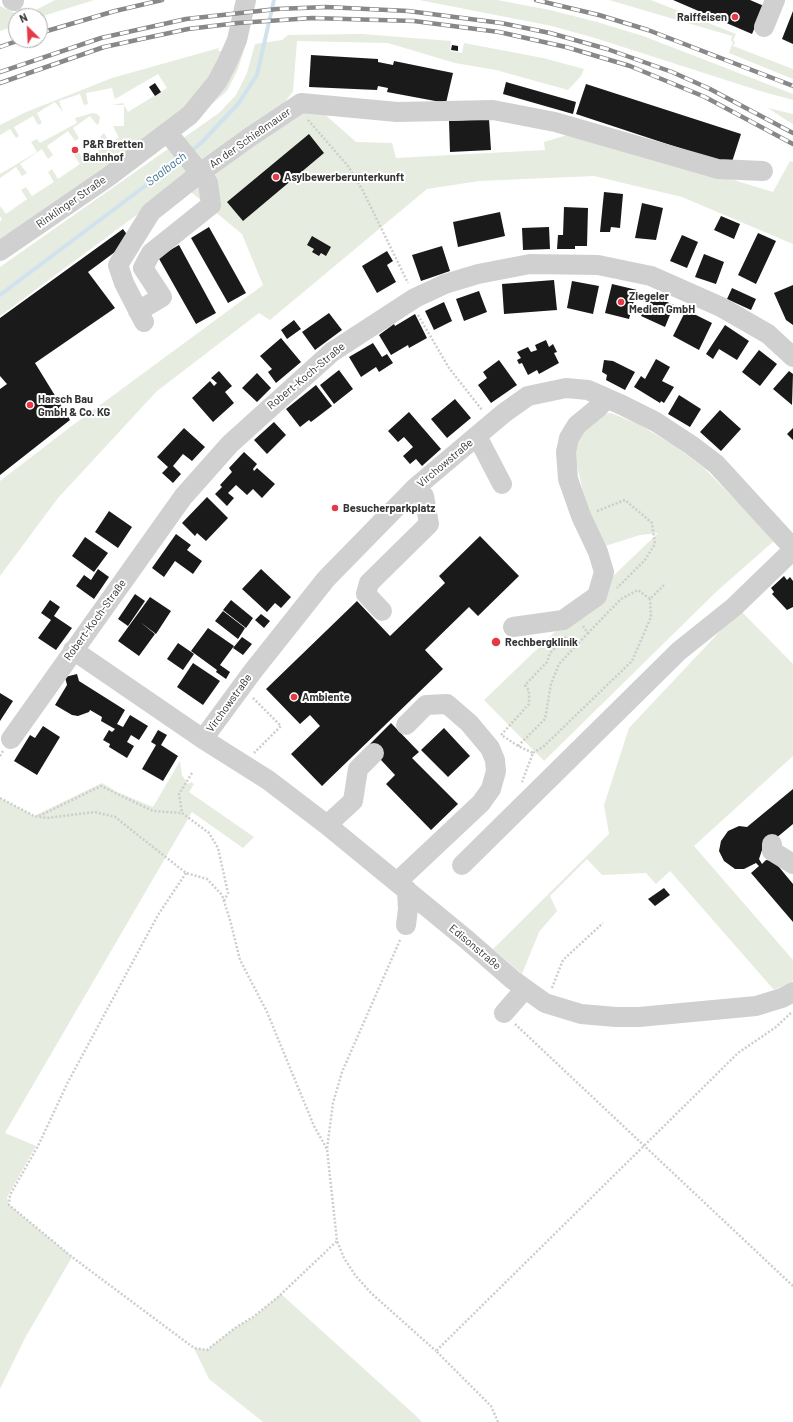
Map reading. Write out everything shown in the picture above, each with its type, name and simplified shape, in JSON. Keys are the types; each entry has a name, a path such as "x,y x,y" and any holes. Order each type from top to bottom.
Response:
{"street":[{"name":"Rinklinger Straße","path":"0,251 108,177 172,139 217,82 237,40 246,0"},
{"path":"764,27 775,0"},
{"name":"An der Schießmauer","path":"172,139 197,170 208,183 211,205 151,253 143,268 162,297 141,317 124,283 118,265 151,212 197,170 295,107"},
{"path":"295,107 397,112 493,110 555,122 718,169 763,171"},
{"name":"Robert-Koch-Straße","path":"11,739 183,497 230,444 332,352 411,300 445,284 478,274 530,264 598,265 651,276 721,307 768,334 793,357"},
{"name":"Virchowstraße","path":"73,650 203,739 242,686 326,579 416,488 492,423 528,396 566,388 588,390 656,422 716,464 793,549"},
{"path":"512,628 563,620 597,596 604,572 598,552 581,516 568,479 566,452 569,438 577,425 599,407 606,399"},
{"path":"477,436 502,484"},
{"path":"382,612 366,594 369,583 430,524 424,496 416,488"},
{"path":"462,865 679,651 734,607 793,549"},
{"path":"406,725 426,705 447,704 469,723 490,748 495,760 496,772 490,789 481,803 402,886 408,909 406,925"},
{"name":"Edisonstraße","path":"203,739 243,764 327,825 525,989 545,1003 581,1014 639,1017 756,1006 782,998 793,992"},
{"path":"327,825 353,801 358,769 374,753"},
{"path":"772,844 772,851 793,864"},
{"path":"504,1013 525,989"}],"path":[{"path":"295,107 348,166 363,191 409,285"},
{"path":"418,314 449,368 492,423"},
{"path":"650,599 666,584"},
{"path":"518,746 545,719 551,684 558,664 621,599 638,590 650,599 651,617 632,661 543,747 533,753"},
{"path":"580,622 588,633"},
{"path":"242,686 281,726 243,764"},
{"path":"182,813 179,794 192,773"},
{"path":"38,816 101,786 153,810 182,813 209,833 218,848 228,893 224,900"},
{"path":"0,798 38,816 72,816 95,812 115,817 186,873 207,879 222,895 240,960 267,1012 314,1126 327,1149"},
{"path":"186,873 158,915 72,1075 38,1146 10,1195 9,1204 72,1257 194,1348 207,1350 235,1328 254,1317 277,1298 337,1241"},
{"path":"545,1003 563,960 604,923"},
{"path":"406,925 342,1072 332,1103 327,1149 337,1241 344,1258 355,1275 371,1293 436,1351 491,1406 498,1422"},
{"path":"436,1351 738,1052 776,1027 793,1012"},
{"path":"504,1013 793,1286"}],"shaded area":[{"path":"55,0 94,0 48,14 48,8 40,8"},
{"path":"419,0 497,0 550,10 597,22 643,36 793,94 793,100 552,26"},
{"path":"609,0 651,0 736,34 733,40 735,42 733,46 793,69 793,79 729,53 733,42 731,41 732,36"},
{"path":"0,6 8,10 8,28 0,31"},
{"path":"362,34 451,41 450,51 462,53 464,43 543,58 584,69 581,76 568,90 496,70 455,63 388,43 297,41 293,91 278,112 322,112 356,142 392,143 396,158 545,150 544,142 577,132 773,192 790,161 793,162 793,244 682,197 594,176 479,181 427,189 270,320 259,313 157,391 58,498 0,576 0,481 73,425 263,285 242,234 180,183 0,316 0,267 219,113 236,95 247,73 255,44 282,40 288,35"},
{"path":"245,47 238,69 227,91 205,110 224,87"},
{"path":"219,48 218,51 223,51 210,77 184,108 162,127 0,243 0,221 2,220 0,216 0,206 6,214 27,199 21,190 26,187 32,196 54,182 48,172 52,169 58,179 80,164 74,155 78,151 84,161 106,146 100,137 104,133 110,143 119,138 113,126 124,126 124,105 112,105 123,103 128,112 167,88 158,74 115,99 112,88 86,93 88,104 84,105 80,94 59,101 63,112 55,102 37,113 42,123 38,125 33,116 14,127 19,136 16,138 10,129 0,135 0,125 26,112 112,78"},
{"path":"768,108 793,114 793,124 783,118"},
{"path":"93,113 100,117 99,123 97,125 90,116 73,128 79,138 75,141 68,131 47,146 53,155 48,159 42,149 20,164 27,173 22,176 16,167 0,178 0,174 37,152 31,142 37,139 40,143 77,123 75,118"},
{"path":"611,413 638,424 675,446 704,468 775,540 716,592 544,761 484,700 658,533 640,535 602,547 588,512 573,449 594,416"},
{"path":"740,610 793,664 793,756 694,846 793,960 793,981 774,990 670,871 656,884 646,873 602,875 587,859 550,896 557,911 539,932 522,974 493,949 609,834 604,805 629,728"},
{"path":"180,761 182,775 188,784 191,782 194,784 189,792 254,837 243,848 192,812 5,1133 36,1146 7,1197 9,1205 72,1257 25,1338 0,1389 0,798 34,816 102,783 117,792 153,807"},
{"path":"281,1294 422,1422 263,1422 209,1379 194,1348 207,1350 235,1328 254,1317"}],"building":[{"name":"Raiffeisen","path":"673,0 750,0 764,6 752,34"},
{"path":"793,11 793,44 782,39"},
{"path":"452,45 458,46 458,51 451,50"},
{"path":"311,55 378,59 378,62 393,65 394,61 453,73 446,103 387,92 388,88 378,86 377,90 309,87"},
{"path":"506,82 576,102 573,114 503,94"},
{"path":"155,83 161,92 155,96 149,87"},
{"path":"586,84 741,134 731,165 576,114"},
{"path":"489,119 491,150 450,152 449,121"},
{"name":"Asylbewerberunterkunft","path":"309,134 324,153 243,221 227,202"},
{"path":"604,192 623,194 620,228 611,227 610,232 600,232"},
{"path":"642,203 663,208 656,240 635,238"},
{"path":"564,207 588,208 587,246 575,246 575,249 557,249 558,235 563,235"},
{"path":"500,212 505,236 458,247 453,222"},
{"path":"721,216 740,224 734,239 714,230"},
{"path":"209,227 246,293 228,303 191,238"},
{"path":"549,227 550,249 523,250 522,228"},
{"path":"123,229 131,240 88,272 115,308 35,363 70,420 0,475 0,389 7,384 0,376 0,318"},
{"path":"758,233 776,241 756,284 738,275"},
{"path":"682,235 698,242 687,268 670,261"},
{"path":"312,236 331,247 326,256 321,253 319,256 312,252 314,249 307,245"},
{"path":"179,245 216,313 196,324 158,257"},
{"path":"442,246 450,271 421,281 412,255"},
{"path":"387,251 393,261 387,265 396,282 377,293 362,266"},
{"path":"704,254 724,262 716,284 695,277"},
{"path":"554,280 557,310 504,314 502,284"},
{"path":"572,281 599,286 593,314 567,308"},
{"name":"Ziegeler Medien GmbH","path":"612,284 637,290 629,319 605,313"},
{"path":"793,285 793,325 786,320 774,293"},
{"path":"732,288 756,299 751,310 727,299"},
{"path":"479,291 487,312 464,321 456,299"},
{"path":"651,295 674,305 665,327 641,316"},
{"path":"444,302 452,321 434,330 425,311"},
{"path":"686,310 712,323 699,350 673,336"},
{"path":"329,313 342,330 315,350 302,332"},
{"path":"415,314 427,338 409,348 408,345 391,355 379,335 394,324 395,326"},
{"path":"294,320 301,329 287,339 281,330"},
{"path":"725,325 749,341 737,360 719,349 713,359 706,354"},
{"path":"281,338 301,362 276,383 268,372 272,369 260,356"},
{"path":"546,340 549,347 553,344 557,352 554,353 559,363 539,374 537,370 528,375 522,363 519,364 517,360 521,358 517,352 528,347 531,352 537,350 535,345"},
{"path":"373,343 382,357 387,354 393,363 379,372 376,367 361,377 349,357"},
{"path":"759,350 777,364 760,386 742,372"},
{"path":"656,359 670,367 662,381 674,387 664,403 661,401 660,403 634,387 641,376 645,379"},
{"path":"499,360 517,385 491,403 478,385 487,378 483,372"},
{"path":"604,360 613,361 635,372 625,390 606,380 607,375 602,372"},
{"path":"339,370 353,389 334,404 320,385"},
{"path":"219,371 232,386 225,392 234,403 213,422 192,398 210,381 214,386 217,383 211,378"},
{"path":"789,371 793,374 792,405 773,389"},
{"path":"257,373 271,388 257,402 242,388"},
{"path":"316,385 332,406 311,422 309,420 300,427 286,409"},
{"path":"679,395 701,409 690,427 668,414"},
{"path":"455,399 471,418 447,438 431,419"},
{"path":"720,410 741,429 721,451 700,432"},
{"path":"409,412 441,449 422,466 416,459 410,464 403,456 413,447 404,437 398,442 388,431"},
{"path":"274,422 286,435 267,454 254,440"},
{"path":"184,428 205,447 192,461 183,454 173,466 181,474 173,483 162,473 168,467 157,457"},
{"path":"793,428 793,440 787,434"},
{"path":"244,452 257,464 253,469 254,471 257,468 275,484 262,498 253,489 247,495 236,485 228,493 234,498 227,506 215,494 222,487 220,485 232,472 229,468"},
{"path":"207,497 228,518 206,541 197,533 195,536 182,523"},
{"path":"109,511 132,527 118,548 95,532"},
{"path":"176,534 191,545 187,550 202,561 193,574 175,561 164,577 152,568"},
{"path":"480,536 519,576 478,616 469,607 425,650 443,669 322,786 291,754 320,726 310,715 300,724 266,689 357,601 390,636 445,583 439,576"},
{"path":"85,537 108,553 94,572 72,556"},
{"path":"98,569 109,577 94,599 76,586 84,575 91,580"},
{"path":"261,569 291,597 281,608 275,603 267,612 242,589"},
{"path":"784,576 787,580 790,577 793,581 793,607 787,610 772,594 774,592 771,588"},
{"path":"135,594 145,601 128,626 118,619"},
{"path":"150,597 171,611 156,634 140,622 155,634 139,656 118,641"},
{"path":"50,600 60,607 54,616 72,628 56,650 38,638 51,620 41,613"},
{"path":"231,600 253,618 246,628 223,610"},
{"path":"223,611 245,628 238,639 215,621"},
{"path":"261,614 270,621 264,628 255,620"},
{"path":"208,628 234,646 220,665 230,672 226,679 216,672 217,670 191,651"},
{"path":"242,637 252,644 243,655 233,648"},
{"path":"178,643 194,654 183,670 167,659"},
{"path":"193,663 220,681 203,705 177,687"},
{"path":"77,674 79,681 125,710 117,724 123,727 130,715 148,726 139,740 131,735 127,742 134,746 127,758 109,747 110,744 103,740 109,730 112,732 115,729 101,721 102,717 90,710 89,712 78,716 72,715 55,705 67,685 65,677"},
{"path":"0,693 13,701 0,721"},
{"path":"391,723 419,752 412,758 458,804 431,830 386,784 395,775 368,746"},
{"path":"43,726 60,737 37,775 14,761 30,735 35,738"},
{"path":"444,728 470,756 448,777 421,750"},
{"path":"158,730 167,735 161,745 178,756 163,781 142,769 156,745 151,742"},
{"path":"793,789 793,824 769,844 762,844 759,859 762,864 766,860 774,861 793,884 793,922 751,873 759,866 756,863 744,869 735,869 724,861 719,851 721,841 728,831 739,826 747,827"},
{"path":"664,888 670,895 655,906 648,899"}],"waterway":[{"name":"Saalbach","path":"190,152 201,143 238,104 257,75 274,0"},
{"name":"Saalbach","path":"0,295 181,159"}],"railway":[{"path":"48,31 115,11 162,0"},
{"path":"536,0 599,15 648,30 793,86"},
{"path":"0,72 101,38 186,19 277,9 326,7 408,11 501,23 550,33 607,49 672,72 710,89 793,133"},
{"path":"0,83 104,47 188,29 238,23 312,18 414,21 499,32 566,47 630,66 705,97 793,144"},
{"path":"0,47 8,44"}],"place":[{"name":"Raiffeisen","path":"735,17"},
{"name":"P&R Bretten Bahnhof","path":"75,150"},
{"name":"Asylbewerberunterkunft","path":"276,177"},
{"name":"Ziegeler Medien GmbH","path":"621,302"},
{"name":"Harsch Bau GmbH & Co. KG","path":"30,405"},
{"name":"Besucherparkplatz","path":"335,508"},
{"name":"Rechbergklinik","path":"496,642"},
{"name":"Ambiente","path":"294,697"}]}
